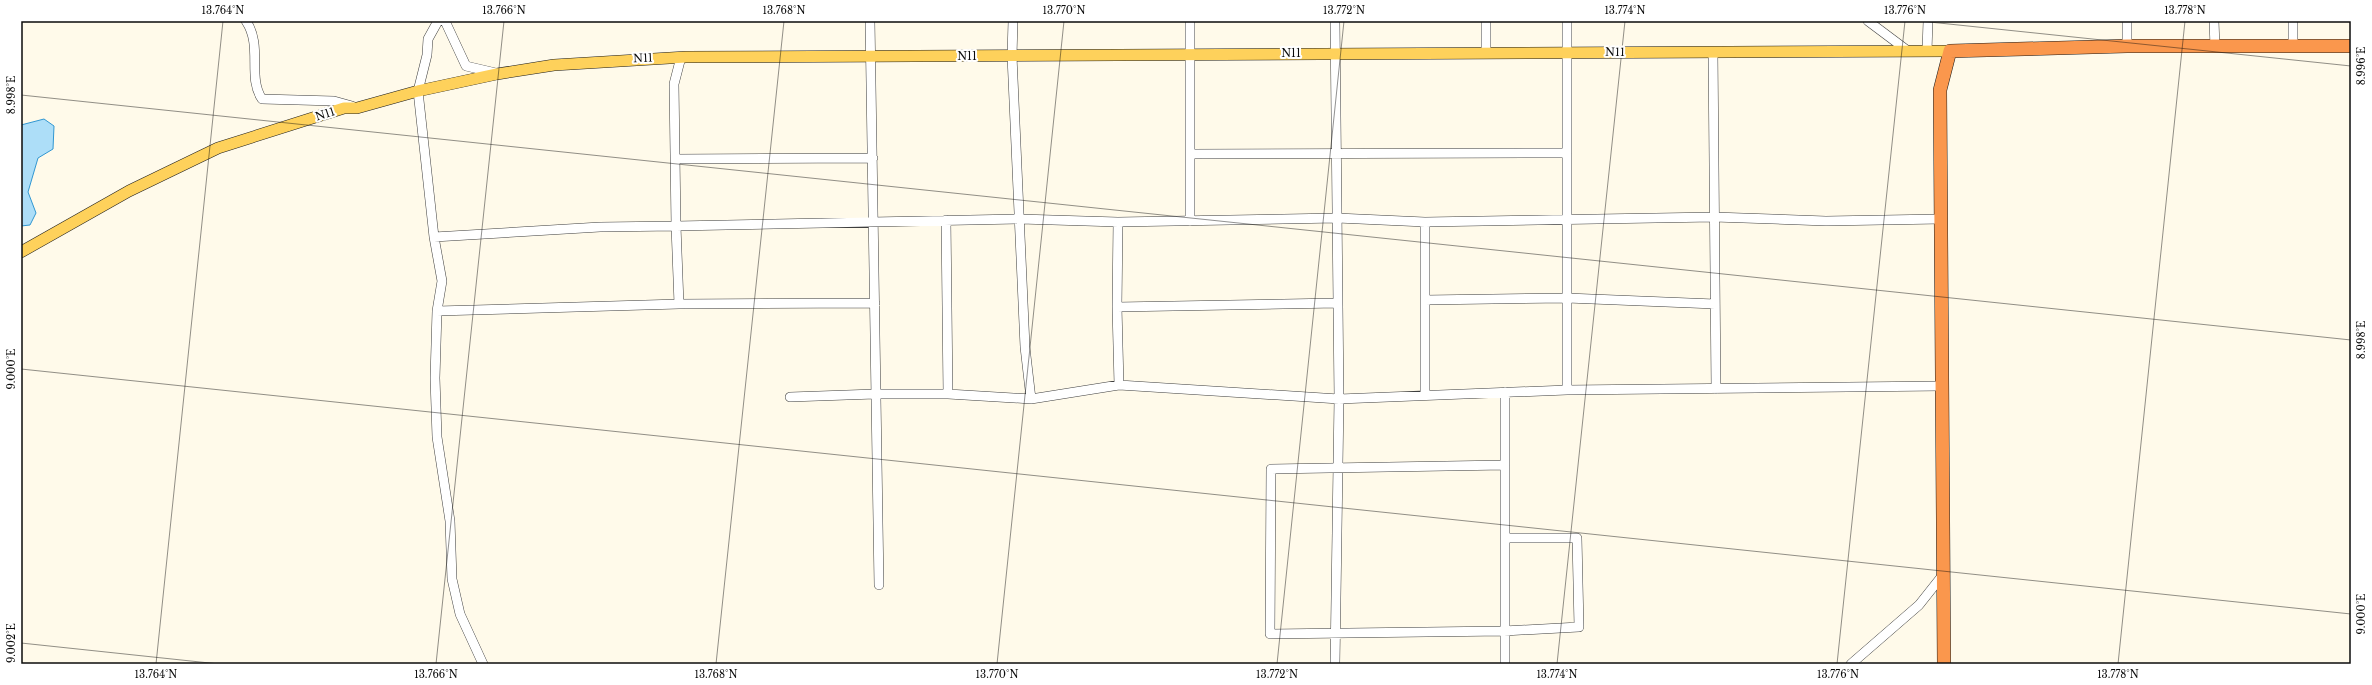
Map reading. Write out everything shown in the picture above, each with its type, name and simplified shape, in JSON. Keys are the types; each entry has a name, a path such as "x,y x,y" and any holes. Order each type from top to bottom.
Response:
{"highway":[{"path":"1944,664 1942,576 1940,90 1950,51 2126,46 2351,46"}],"main road":[{"name":"N11","path":"21,252 129,191 218,148 344,108 357,108 418,91 497,74 554,65 681,57 1012,56 1190,53 1950,51"}],"street":[{"path":"246,21 254,40 256,53 256,89 262,99 334,101 357,108"},
{"path":"438,21 428,39 427,55 418,91 434,237 442,281 437,311 435,378 437,437 450,520 452,579 460,614 483,664"},
{"path":"445,21 466,66 497,74"},
{"path":"870,21 875,222 875,394 880,585"},
{"path":"1012,21 1012,56 1025,346 1031,399"},
{"path":"1190,21 1190,221"},
{"path":"1335,21 1339,399 1335,664"},
{"path":"1486,21 1486,53"},
{"path":"1567,390 1568,21"},
{"path":"1868,21 1908,51"},
{"path":"1927,51 1928,21"},
{"path":"2126,46 2127,21"},
{"path":"2214,21 2215,47"},
{"path":"2293,21 2293,46"},
{"path":"1713,52 1716,389"},
{"path":"679,304 676,226 674,84 681,57"},
{"path":"1190,154 1567,154"},
{"path":"675,159 873,158"},
{"path":"434,237 600,227 1020,218 1118,222 1336,218 1425,222 1714,217 1826,222 1940,219"},
{"path":"946,220 948,394"},
{"path":"1118,222 1116,307 1119,385"},
{"path":"1425,222 1425,395"},
{"path":"1425,300 1568,298 1715,304"},
{"path":"437,311 679,304 875,303"},
{"path":"1116,307 1337,304"},
{"path":"790,397 875,394 948,394 1031,399 1119,385 1339,399 1567,390 1941,386"},
{"path":"1505,392 1505,664"},
{"path":"1505,465 1271,469 1270,634 1504,631 1578,627 1576,538 1505,538"},
{"path":"1851,664 1919,605 1932,592 1942,576"}],"water":[{"path":"44,119 54,126 53,149 38,158 28,192 36,213 30,225 21,226 21,125"}]}
